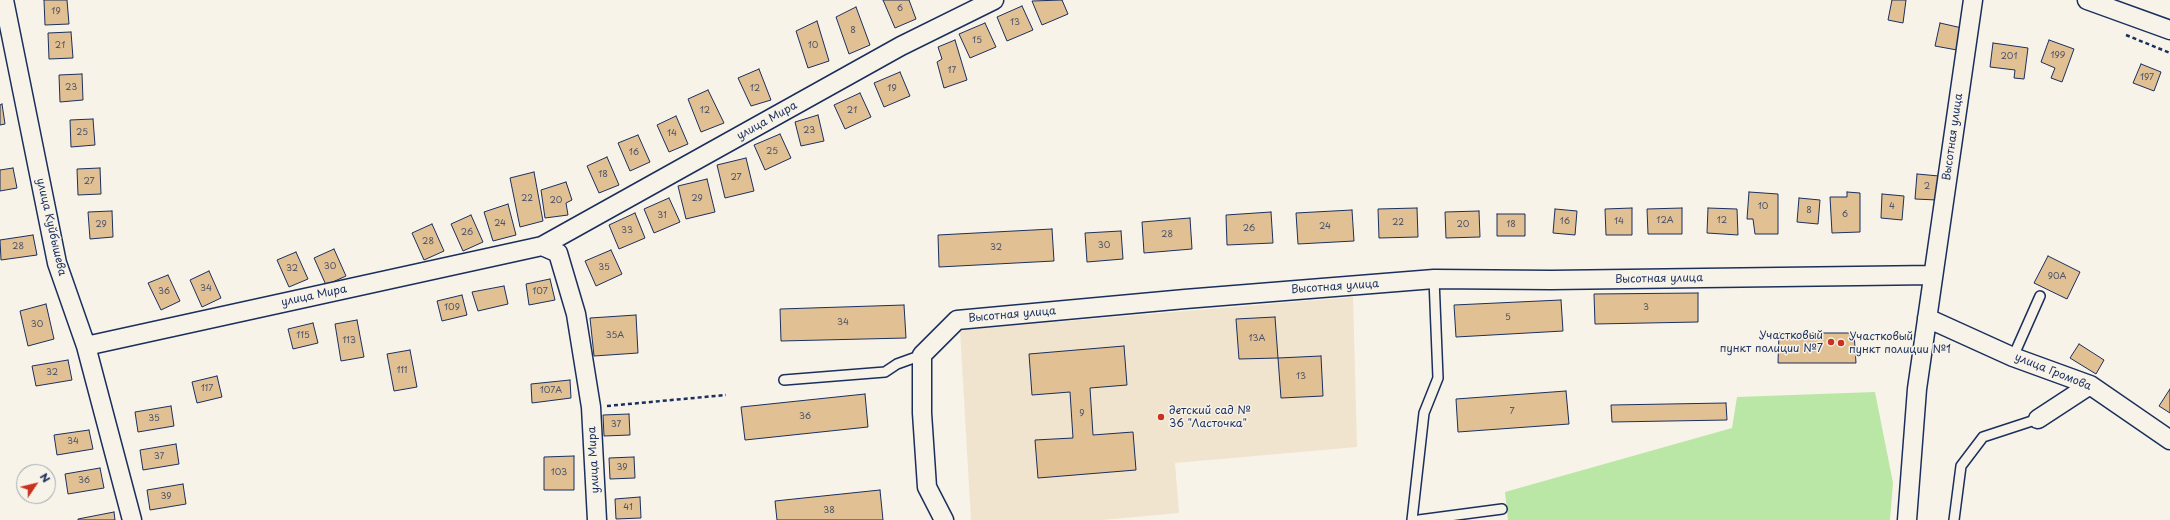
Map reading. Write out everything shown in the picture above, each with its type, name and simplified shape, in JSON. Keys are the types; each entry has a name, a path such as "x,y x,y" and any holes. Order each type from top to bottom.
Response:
{"street":[{"name":"улица Куйбышева","path":"4,0 57,263 86,346 132,520"},
{"name":"улица Мира","path":"86,346 542,246 901,46 994,0"},
{"name":"Высотная улица","path":"1907,520 1917,389 1973,0"},
{"path":"2087,0 2170,30"},
{"name":"улица Мира","path":"542,246 558,253 576,314 591,407 597,520"},
{"name":"Высотная улица","path":"922,355 957,320 1185,299 1434,279 1550,280 1933,275"},
{"name":"улица Громова","path":"1927,318 2013,356 2090,385 2170,440"},
{"path":"922,355 922,413 927,487 944,520"},
{"path":"2038,418 2090,385"}],"lane":[{"path":"1412,520 1424,412 1438,378 1434,279"},
{"path":"2013,356 2040,296"},
{"path":"784,380 885,372 897,364 922,355"},
{"path":"1954,520 1961,466 1984,437 2038,418"},
{"path":"1419,520 1502,509"}],"path":[{"path":"2120,32 2170,53"},
{"path":"591,407 726,395"}],"shaded area":[{"name":"детский сад № 36 \"Ласточка\"","path":"1353,297 1357,447 1175,463 1179,513 1101,520 971,520 960,330"}],"green space":[{"path":"1875,392 1893,483 1890,520 1508,520 1505,492 1732,428 1737,397"}],"building":[{"path":"44,0 67,0 69,24 45,25"},
{"path":"883,0 909,0 916,19 895,28"},
{"path":"1062,0 1068,14 1042,25 1032,1"},
{"path":"1892,0 1906,0 1903,23 1888,20"},
{"path":"1022,6 1033,30 1007,41 997,17"},
{"path":"856,7 870,45 849,54 836,17"},
{"path":"817,21 829,61 808,68 796,31"},
{"path":"985,23 996,47 970,58 959,34"},
{"path":"1940,23 1962,28 1957,50 1935,46"},
{"path":"71,32 73,58 49,59 48,33"},
{"path":"955,40 967,80 944,88 937,62 942,59 938,47"},
{"path":"2049,40 2074,49 2062,82 2051,78 2055,68 2041,62"},
{"path":"1993,43 2028,48 2024,79 2014,78 2015,70 1990,67"},
{"path":"2141,64 2161,72 2154,91 2133,83"},
{"path":"759,69 771,100 751,106 738,78"},
{"path":"900,72 910,96 884,107 874,83"},
{"path":"82,74 83,100 60,102 59,75"},
{"path":"708,90 724,123 701,132 688,99"},
{"path":"860,93 871,117 845,129 834,105"},
{"path":"2,104 5,124 0,125 0,105"},
{"path":"818,115 824,141 801,146 795,122"},
{"path":"676,116 688,144 669,152 657,125"},
{"path":"93,119 95,145 71,147 70,120"},
{"path":"780,134 791,158 765,170 754,145"},
{"path":"638,135 650,162 630,171 618,143"},
{"path":"607,157 619,185 599,193 587,166"},
{"path":"746,158 754,191 725,198 717,165"},
{"path":"13,168 17,188 0,191 0,170"},
{"path":"100,168 101,194 78,195 77,169"},
{"path":"534,172 543,221 520,227 510,178"},
{"path":"1917,174 1939,176 1937,200 1915,199"},
{"path":"707,179 715,212 686,219 678,186"},
{"path":"566,182 572,200 566,203 568,215 545,218 541,190"},
{"path":"1749,192 1778,194 1778,234 1755,234 1753,219 1747,219"},
{"path":"1847,192 1860,193 1860,232 1832,233 1830,197 1847,197"},
{"path":"1882,194 1904,196 1902,220 1881,218"},
{"path":"669,198 680,222 654,233 644,209"},
{"path":"1799,198 1820,200 1818,224 1797,222"},
{"path":"508,204 516,235 493,241 484,212"},
{"path":"1417,208 1418,237 1379,238 1378,209"},
{"path":"1632,208 1632,235 1606,235 1605,209"},
{"path":"1682,208 1682,234 1648,234 1647,209"},
{"path":"1708,208 1737,209 1738,235 1707,233"},
{"path":"1555,209 1577,211 1575,235 1553,233"},
{"path":"1352,210 1354,241 1298,244 1296,213"},
{"path":"112,211 113,237 90,239 88,212"},
{"path":"1479,211 1480,237 1446,238 1445,212"},
{"path":"1271,212 1273,243 1227,245 1226,215"},
{"path":"635,213 645,238 619,249 609,225"},
{"path":"1497,214 1525,214 1525,236 1497,236"},
{"path":"471,215 483,242 463,251 451,224"},
{"path":"1190,218 1192,249 1144,253 1142,222"},
{"path":"432,224 444,251 424,260 412,233"},
{"path":"1052,229 1054,261 939,267 938,235"},
{"path":"1121,231 1123,259 1087,262 1085,233"},
{"path":"33,235 37,255 1,260 0,240"},
{"path":"334,249 346,276 326,285 314,258"},
{"path":"611,250 622,274 596,286 585,261"},
{"path":"296,252 308,279 289,287 277,260"},
{"path":"2048,256 2080,272 2067,299 2034,283"},
{"path":"209,271 221,298 202,307 190,280"},
{"path":"168,275 180,301 161,310 148,283"},
{"path":"550,279 555,300 529,305 526,284"},
{"path":"504,286 508,304 478,311 472,292"},
{"path":"1698,293 1698,322 1595,324 1594,294"},
{"path":"462,295 467,315 442,321 437,301"},
{"path":"1561,300 1563,331 1456,337 1454,305"},
{"path":"46,304 54,339 28,346 20,311"},
{"path":"904,305 906,338 781,341 780,309"},
{"path":"636,315 638,353 594,356 590,318"},
{"path":"1275,317 1278,358 1239,359 1236,319"},
{"path":"357,320 364,357 341,361 335,324"},
{"path":"313,323 318,343 293,349 288,329"},
{"path":"1779,333 1854,333 1856,363 1778,363"},
{"path":"2079,344 2104,360 2096,374 2070,358"},
{"path":"1124,346 1127,385 1090,388 1093,435 1133,432 1136,470 1038,478 1035,440 1073,438 1070,392 1032,395 1029,354"},
{"path":"410,350 417,387 394,391 387,354"},
{"path":"1321,356 1323,396 1281,398 1278,358"},
{"path":"68,360 72,380 36,386 32,366"},
{"path":"217,376 222,397 197,403 192,382"},
{"path":"570,380 571,398 532,403 531,384"},
{"path":"2170,389 2170,413 2159,406"},
{"path":"1566,391 1569,424 1458,432 1456,399"},
{"path":"865,394 868,427 745,440 741,407"},
{"path":"1726,403 1727,420 1612,422 1611,405"},
{"path":"171,406 174,426 138,432 135,412"},
{"path":"629,414 630,435 604,436 603,415"},
{"path":"89,430 93,449 57,455 54,435"},
{"path":"176,444 179,464 143,470 140,450"},
{"path":"574,456 574,490 544,490 544,457"},
{"path":"634,457 635,478 610,479 609,458"},
{"path":"100,468 104,488 68,494 65,474"},
{"path":"183,484 186,504 150,510 147,490"},
{"path":"880,490 883,520 777,520 775,501"},
{"path":"640,497 641,518 616,519 615,499"},
{"path":"114,512 115,520 78,520 78,519"}],"place":[{"name":"Участковый пункт полиции №7","path":"1831,342"},
{"name":"Участковый пункт полиции №1","path":"1841,343"},
{"name":"детский сад № 36 \"Ласточка\"","path":"1161,417"}]}
